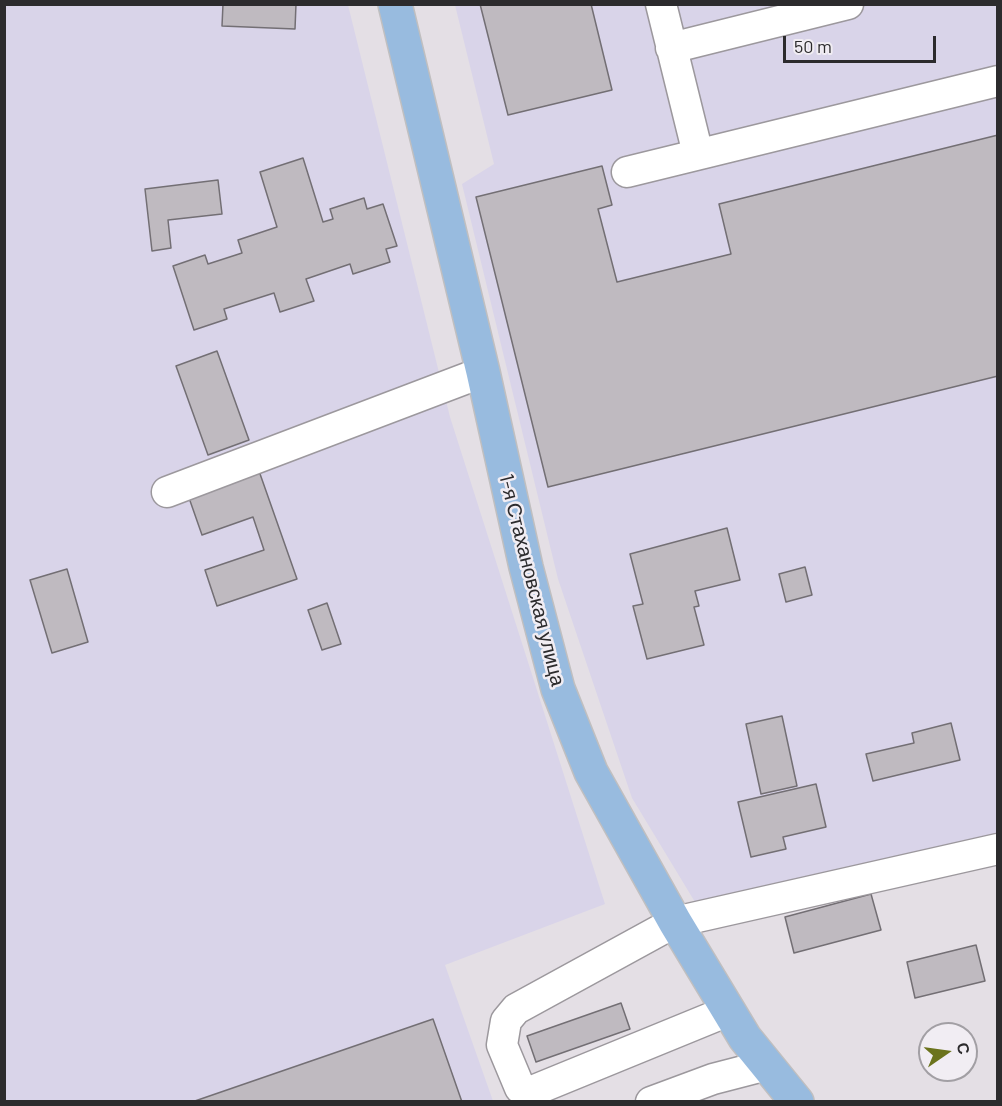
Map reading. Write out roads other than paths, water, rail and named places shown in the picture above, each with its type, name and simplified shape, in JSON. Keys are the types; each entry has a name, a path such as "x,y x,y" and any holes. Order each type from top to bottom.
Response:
{"main road":[{"name":"1-я Стахановская улица","path":"395,4 483,372 526,567 558,689 591,772 675,922 745,1038 797,1101"}],"lane":[{"path":"661,4 698,154"},
{"path":"671,48 848,4"},
{"path":"627,172 998,81"},
{"path":"167,492 483,372"},
{"path":"728,1011 530,1092 520,1088 502,1045 506,1021 516,1009 675,922 998,849"},
{"path":"651,1101 713,1079 767,1065"},
{"path":"571,1101 570,1085 579,1072"}]}
